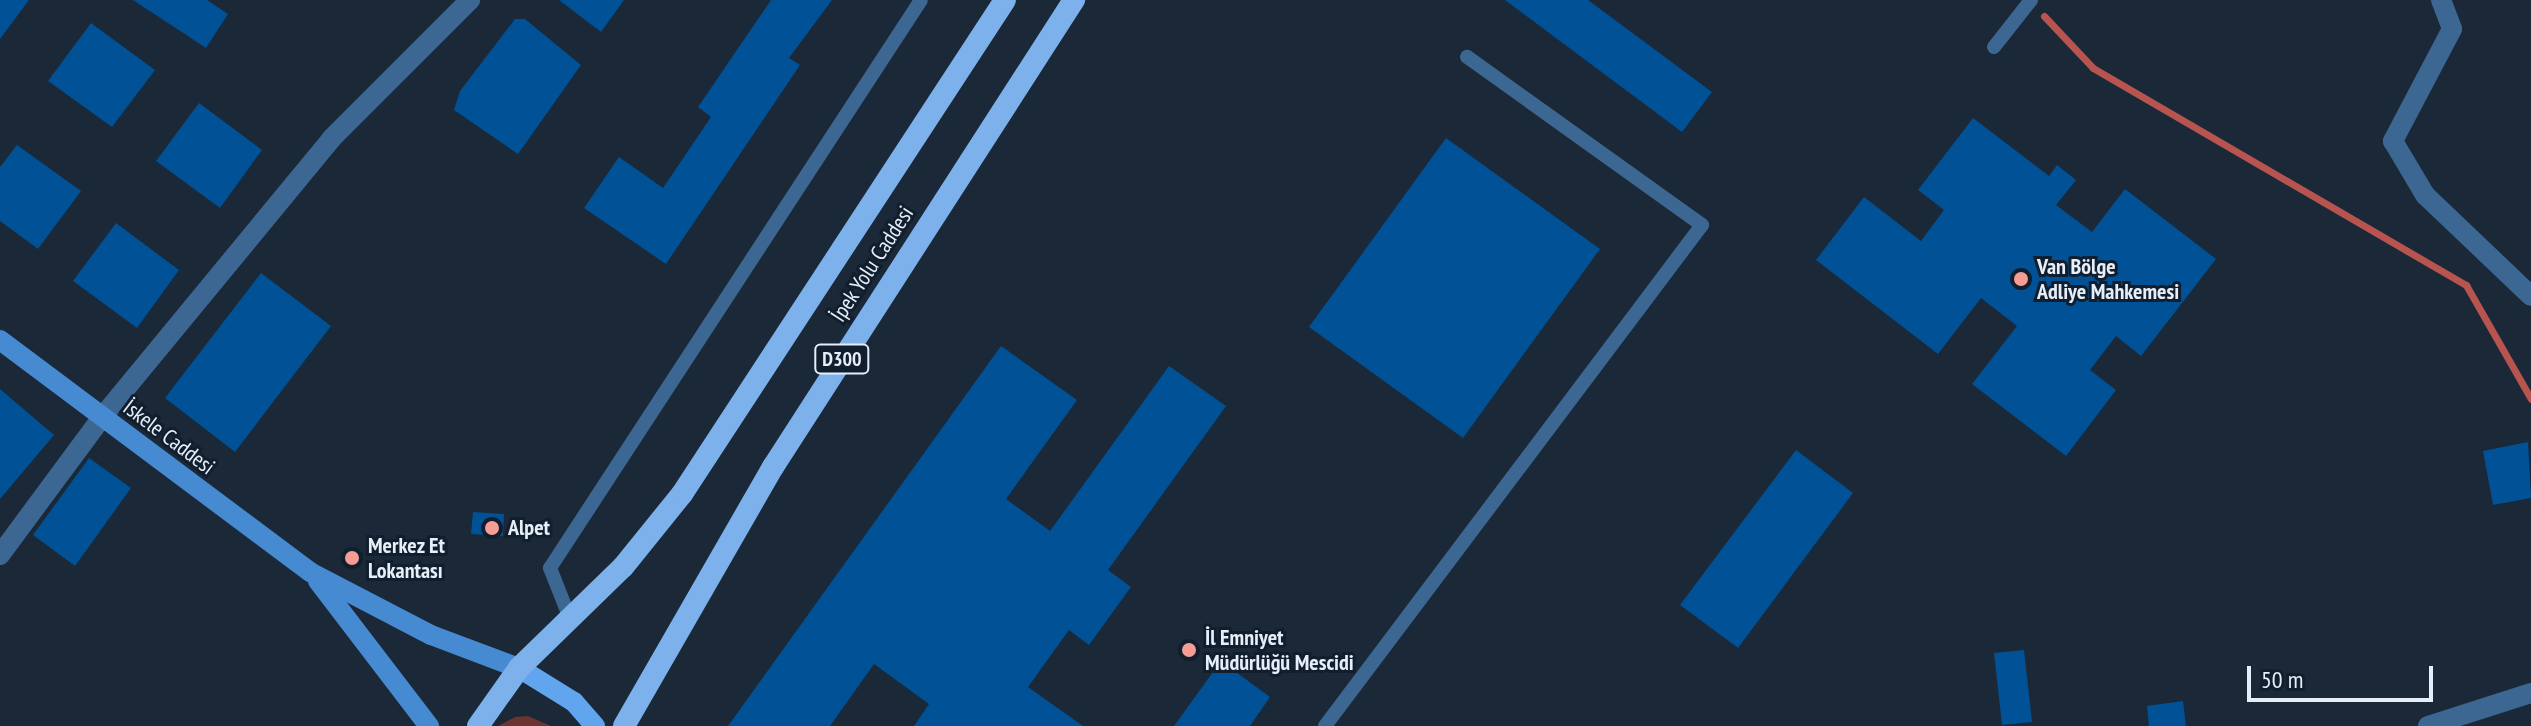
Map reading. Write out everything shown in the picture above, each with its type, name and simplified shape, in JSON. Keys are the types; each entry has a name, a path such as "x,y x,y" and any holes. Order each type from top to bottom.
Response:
{"highway":[{"name":"İpek Yolu Caddesi","path":"478,726 519,668 571,621 623,567 730,427 1005,0"},
{"name":"İpek Yolu Caddesi","path":"624,726 773,467 1074,0"}],"main road":[{"name":"İskele Caddesi","path":"0,340 310,572"},
{"path":"310,572 431,635 519,668 574,702 595,726"},
{"path":"310,572 429,726"}],"street":[{"path":"0,555 103,416 331,139 470,0"},
{"path":"2441,0 2452,29 2393,141 2425,195 2531,296"},
{"path":"2428,726 2531,693"}],"lane":[{"path":"571,621 550,568 921,0"},
{"path":"1994,47 2031,0"},
{"path":"1325,726 1702,225 1467,57"}],"shaded area":[{"path":"528,716 551,726 498,726 515,717"}],"building":[{"path":"0,0 29,0 0,39"},
{"path":"133,0 207,0 228,14 206,48"},
{"path":"559,0 624,0 601,32"},
{"path":"771,0 832,0 789,58 800,65 666,264 584,208 619,157 663,188 711,117 698,107"},
{"path":"1505,0 1588,0 1712,92 1682,132"},
{"path":"515,19 525,19 581,65 518,154 454,110 460,91"},
{"path":"91,23 155,70 112,127 48,81"},
{"path":"199,103 262,150 220,208 156,161"},
{"name":"Van Bölge Adliye Mahkemesi","path":"1973,118 2049,176 2057,165 2076,180 2056,205 2092,232 2125,189 2216,259 2141,356 2116,336 2090,370 2116,390 2066,456 1972,384 2017,326 1981,298 1938,354 1816,260 1864,197 1921,241 1944,210 1918,190"},
{"path":"1446,138 1600,249 1463,438 1309,327"},
{"path":"17,145 81,191 38,249 0,221 0,167"},
{"path":"116,223 179,270 137,328 73,281"},
{"path":"261,273 331,326 235,452 165,398"},
{"path":"1001,346 1077,400 1006,499 1050,531 1169,366 1226,406 1108,570 1131,587 1089,645 1069,630 1028,687 1083,726 914,726 929,704 874,664 830,726 728,726"},
{"path":"0,389 54,435 0,499"},
{"path":"2528,442 2531,498 2493,505 2483,451"},
{"path":"1796,450 1853,493 1738,648 1680,605"},
{"path":"89,458 131,488 75,566 33,535"},
{"path":"473,512 504,514 503,536 471,534"},
{"path":"2024,650 2032,722 2002,725 1994,653"},
{"path":"1221,661 1270,697 1250,726 1174,726"},
{"path":"2183,701 2186,726 2149,726 2147,706"}],"waterway":[{"path":"2044,16 2093,68 2466,285 2531,399"}],"place":[{"name":"Van Bölge Adliye Mahkemesi","path":"2021,279"},
{"name":"Alpet","path":"492,528"},
{"name":"Merkez Et Lokantası","path":"352,558"},
{"name":"İl Emniyet Müdürlüğü Mescidi","path":"1189,650"}]}
